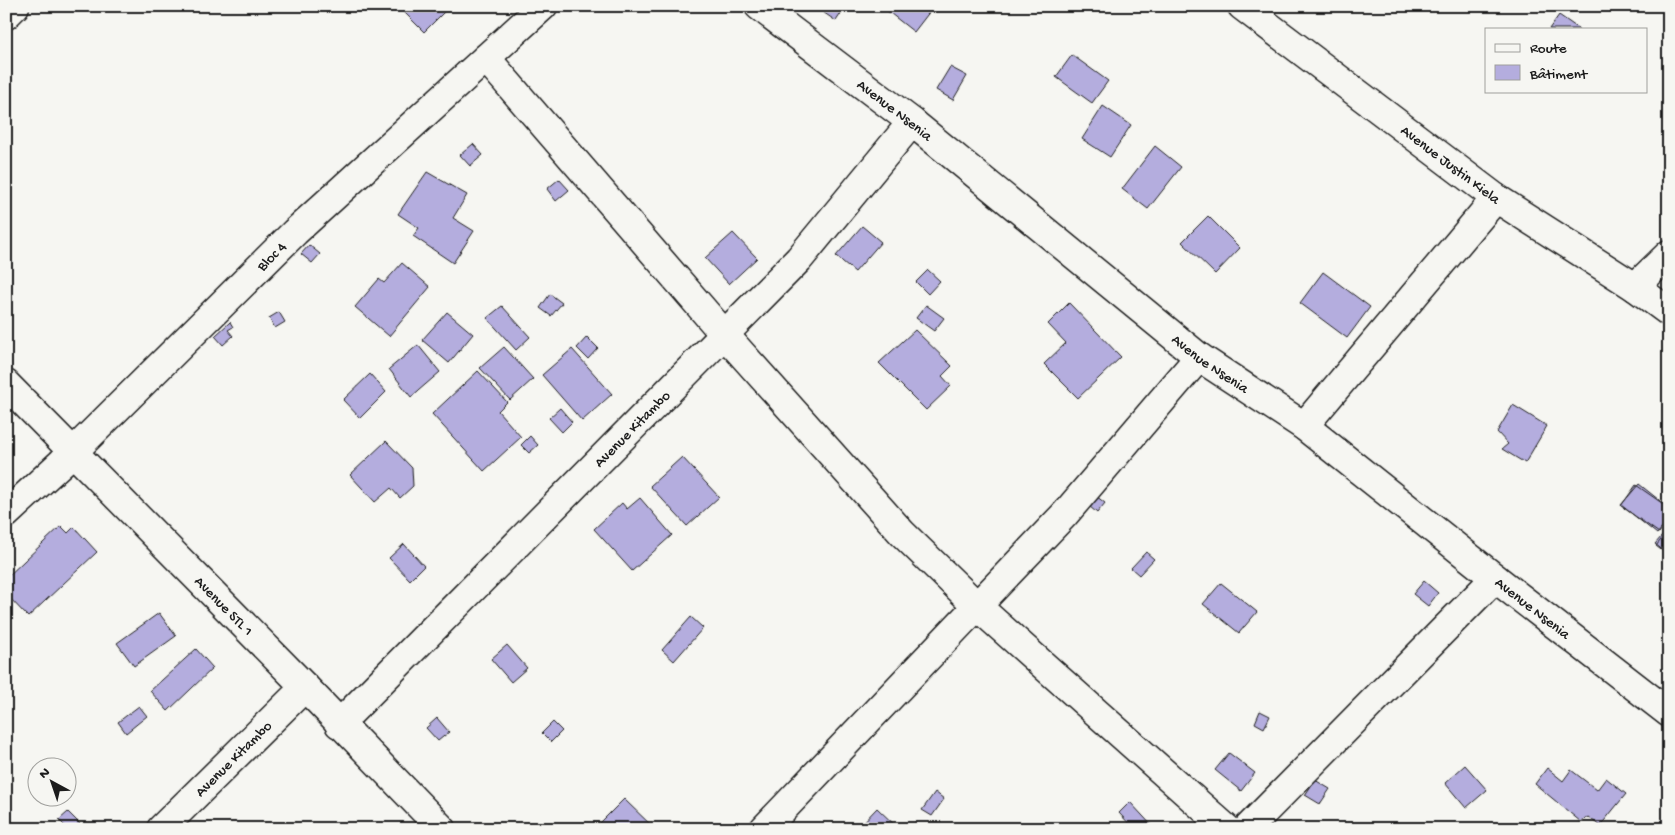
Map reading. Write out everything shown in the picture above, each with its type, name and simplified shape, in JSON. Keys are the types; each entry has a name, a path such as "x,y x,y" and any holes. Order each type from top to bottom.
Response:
{"street":[{"path":"6,15 15,6"},
{"name":"Bloc 4","path":"6,514 72,453 295,232 543,6"},
{"name":"Avenue Nsenia","path":"759,6 912,122 1199,357 1304,426 1495,578 1669,712"},
{"name":"Avenue Justin Kiela","path":"1242,6 1496,198 1635,287 1669,312"},
{"path":"486,58 724,334 902,533 978,606 1227,829"},
{"name":"Avenue Kitambo","path":"339,724 799,259 912,122"},
{"path":"1304,426 1496,198"},
{"path":"1635,287 1669,254"},
{"path":"764,829 1065,514 1199,357"},
{"name":"Avenue STL 1","path":"6,384 305,687 442,829"},
{"path":"1247,829 1495,578"},
{"name":"Avenue Kitambo","path":"161,829 305,687"}],"building":[{"path":"398,6 450,6 424,32"},
{"path":"814,6 846,6 836,21"},
{"path":"881,6 934,6 914,32"},
{"path":"1559,15 1578,28 1550,28"},
{"path":"1072,55 1108,81 1092,103 1056,77"},
{"path":"950,67 967,76 953,100 936,90"},
{"path":"1103,106 1131,125 1110,157 1082,139"},
{"path":"473,144 483,155 470,166 460,155"},
{"path":"1155,146 1181,167 1148,209 1122,189"},
{"path":"427,172 467,195 453,218 474,231 453,263 413,236 419,228 398,214"},
{"path":"559,179 569,190 556,201 547,189"},
{"path":"1208,216 1240,248 1215,274 1182,242"},
{"path":"862,226 881,242 855,272 836,256"},
{"path":"733,233 757,258 729,284 705,258"},
{"path":"309,245 320,254 312,263 301,254"},
{"path":"402,263 430,287 389,336 355,307 379,279 384,283"},
{"path":"928,270 940,281 928,294 916,282"},
{"path":"1323,272 1370,307 1347,338 1300,303"},
{"path":"550,294 562,303 551,316 540,308"},
{"path":"1069,303 1121,357 1078,398 1044,364 1066,343 1048,324"},
{"path":"926,305 944,318 934,331 916,318"},
{"path":"502,306 530,337 516,350 487,318"},
{"path":"279,312 285,322 275,328 269,318"},
{"path":"447,312 473,334 449,363 422,340"},
{"path":"230,322 233,327 228,330 233,336 223,345 215,336"},
{"path":"915,330 952,366 942,376 951,386 926,410 879,363"},
{"path":"587,337 598,348 588,359 577,348"},
{"path":"418,345 440,372 411,397 389,369"},
{"path":"504,347 533,379 510,400 480,368"},
{"path":"572,349 612,394 582,421 542,375"},
{"path":"478,371 507,402 498,411 521,437 484,471 432,414"},
{"path":"370,374 386,392 360,418 343,400"},
{"path":"1513,405 1547,426 1525,463 1502,449 1508,444 1497,432"},
{"path":"560,408 572,422 562,432 549,418"},
{"path":"530,436 538,445 529,453 521,445"},
{"path":"386,441 412,468 413,486 400,498 391,488 375,502 350,475"},
{"path":"682,457 719,497 687,526 650,486"},
{"path":"1639,484 1669,508 1669,520 1657,534 1621,505"},
{"path":"1636,485 1669,508 1669,520 1659,533 1621,506"},
{"path":"1096,496 1105,503 1097,513 1089,506"},
{"path":"640,498 672,535 632,571 594,529 622,503 627,509"},
{"path":"61,526 68,533 74,527 97,552 28,617 6,594 6,578"},
{"path":"1669,528 1669,555 1655,544"},
{"path":"1669,530 1669,556 1656,546"},
{"path":"404,544 424,566 410,580 389,558"},
{"path":"1146,552 1154,559 1139,575 1131,568"},
{"path":"1424,581 1438,593 1428,606 1413,594"},
{"path":"1221,583 1257,612 1239,633 1203,604"},
{"path":"159,613 176,636 134,666 117,643"},
{"path":"691,617 703,628 674,661 662,650"},
{"path":"507,645 527,668 511,682 491,659"},
{"path":"196,649 213,668 168,711 150,691"},
{"path":"139,706 147,716 126,733 118,722"},
{"path":"1260,711 1270,716 1264,728 1255,723"},
{"path":"437,718 449,732 438,741 426,728"},
{"path":"553,722 562,731 551,742 542,733"},
{"path":"1229,753 1255,773 1241,791 1215,770"},
{"path":"1465,765 1487,790 1466,808 1445,783"},
{"path":"1547,768 1563,781 1571,770 1597,790 1606,778 1626,794 1600,826 1588,817 1581,822 1535,784"},
{"path":"1315,780 1330,789 1320,804 1305,795"},
{"path":"935,792 944,799 932,816 922,810"},
{"path":"624,799 655,829 603,829 599,824"},
{"path":"1130,802 1155,829 1134,829 1119,813"},
{"path":"877,808 899,829 857,829"},
{"path":"68,812 80,824 74,829 68,829 59,820"}]}
